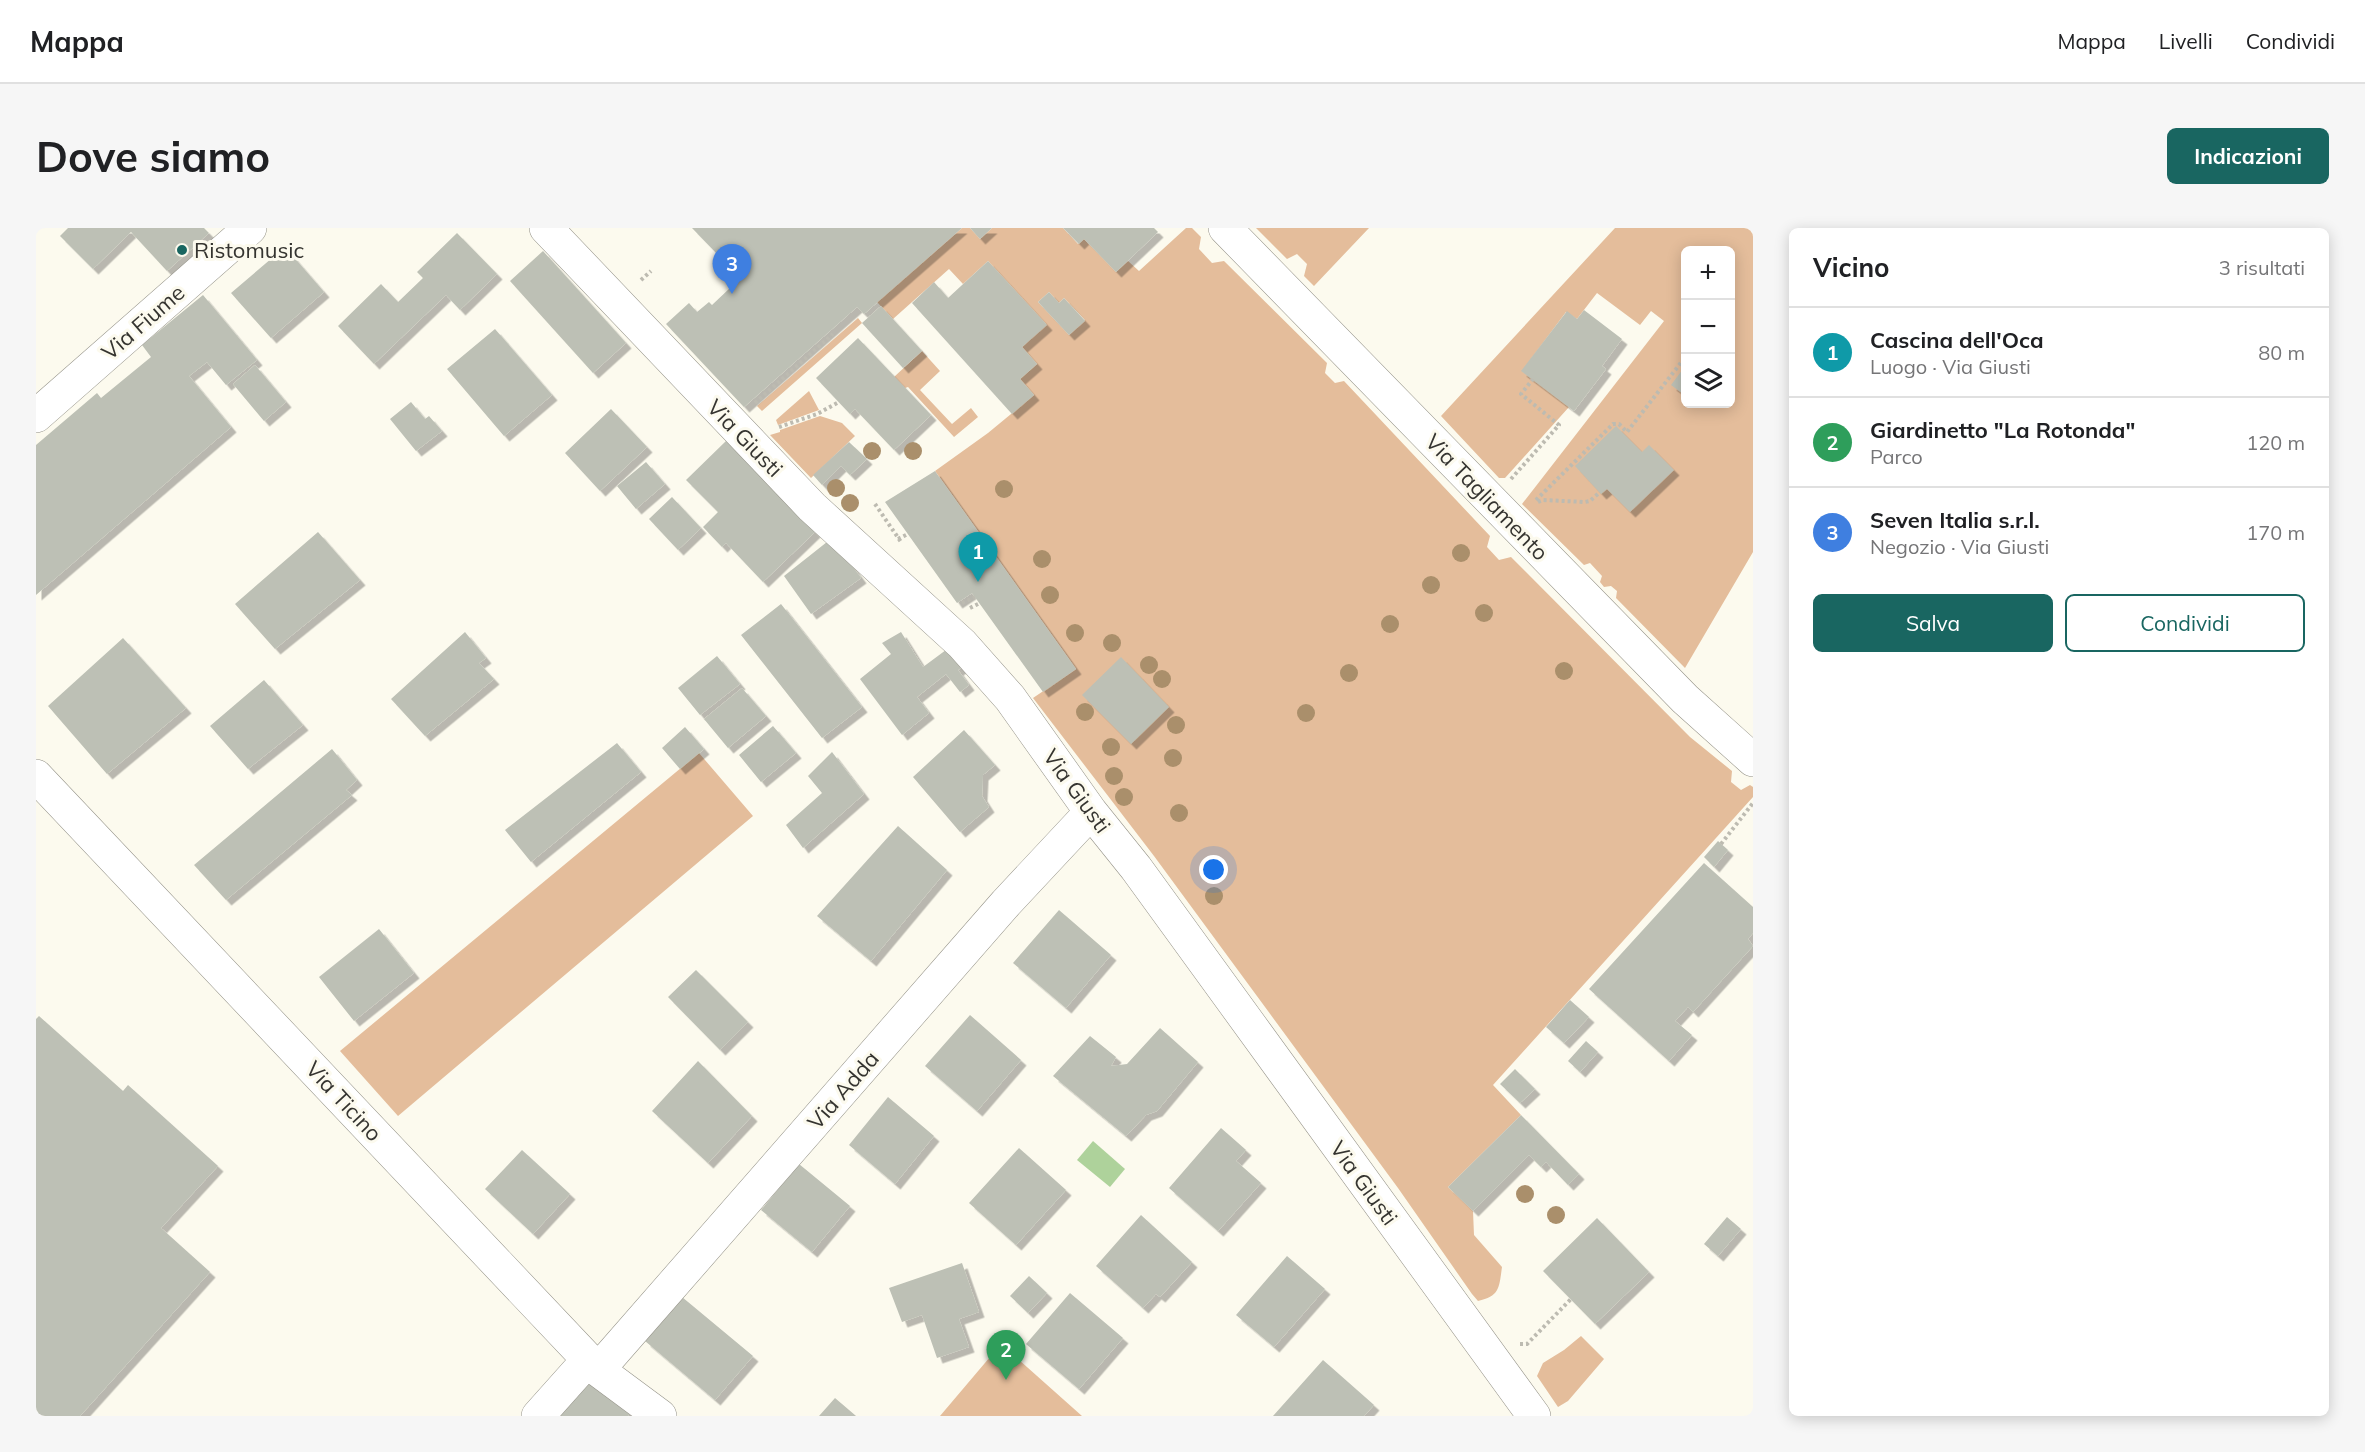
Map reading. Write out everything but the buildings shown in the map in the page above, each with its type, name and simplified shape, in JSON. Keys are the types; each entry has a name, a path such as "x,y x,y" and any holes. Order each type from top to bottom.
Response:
{"street":[{"name":"Via Fiume","path":"36,416 250,228"},
{"name":"Via Giusti","path":"546,228 812,507 962,644 1010,698 1534,1416"},
{"name":"Via Tagliamento","path":"1225,228 1685,699 1753,760"},
{"name":"Via Ticino","path":"36,776 593,1365 660,1416"},
{"name":"Via Adda","path":"538,1416 593,1365 1006,903 1091,812"}],"path":[{"path":"746,410 833,334"},
{"path":"1600,492 1590,501 1585,502 1543,500 1536,502 1613,424 1619,424 1627,432 1681,363"},
{"path":"1511,478 1559,425 1521,394 1533,379"},
{"path":"772,429 817,414 839,402"},
{"path":"964,602 975,597"},
{"path":"969,608 980,603"},
{"path":"1720,844 1753,803"},
{"path":"1521,1344 1527,1344 1571,1299"}],"shaded area":[{"path":"962,228 970,228 980,239 992,228 1063,228 1078,244 1084,239 1116,272 1128,261 1139,271 1186,228 1192,228 1201,237 1199,249 1212,263 1224,261 1327,363 1325,373 1335,383 1344,381 1490,536 1487,547 1499,560 1511,557 1690,737 1732,771 1731,782 1741,790 1750,785 1753,787 1753,797 1493,1085 1521,1115 1448,1187 1473,1211 1474,1235 1502,1267 1499,1286 1491,1297 1478,1301 1472,1294 1398,1188 1154,856 1033,698 1076,669 935,471 988,433 1034,395 1020,379 1037,364 1022,347 1046,324 988,261 963,284 949,269 893,319 877,302","holes":["1049,292 1059,303 1064,298 1085,320 1069,335 1038,302"]},
{"path":"1256,228 1369,228 1314,286 1304,276 1307,264 1297,254 1287,259"},
{"path":"1615,228 1753,228 1753,552 1685,668 1616,598 1617,591 1611,586 1604,587 1600,582 1602,576 1590,563 1584,565 1522,504 1664,321 1651,311 1640,325 1597,293 1577,319 1566,312 1522,371 1569,407 1505,478 1499,478 1441,416"},
{"path":"858,318 862,323 762,411 757,406"},
{"path":"922,351 940,371 920,390 952,424 971,408 978,417 954,437 908,387 905,388 894,377"},
{"path":"809,391 819,410 778,425 776,420"},
{"path":"820,416 842,423 855,436 811,478 770,435"},
{"path":"699,753 753,816 398,1116 340,1051"},
{"path":"1093,1141 1125,1169 1110,1187 1077,1160"},
{"path":"1581,1336 1604,1359 1568,1401 1558,1407 1537,1376 1543,1363"},
{"path":"1001,1344 1082,1416 940,1416"}],"place":[{"name":"Ristomusic","path":"182,250"},
{"name":"Seven Italia s.r.l.","path":"732,294"},
{"name":"Cascina dell'Oca","path":"978,582"},
{"name":"Giardinetto \"La Rotonda\"","path":"1006,1380"}]}
